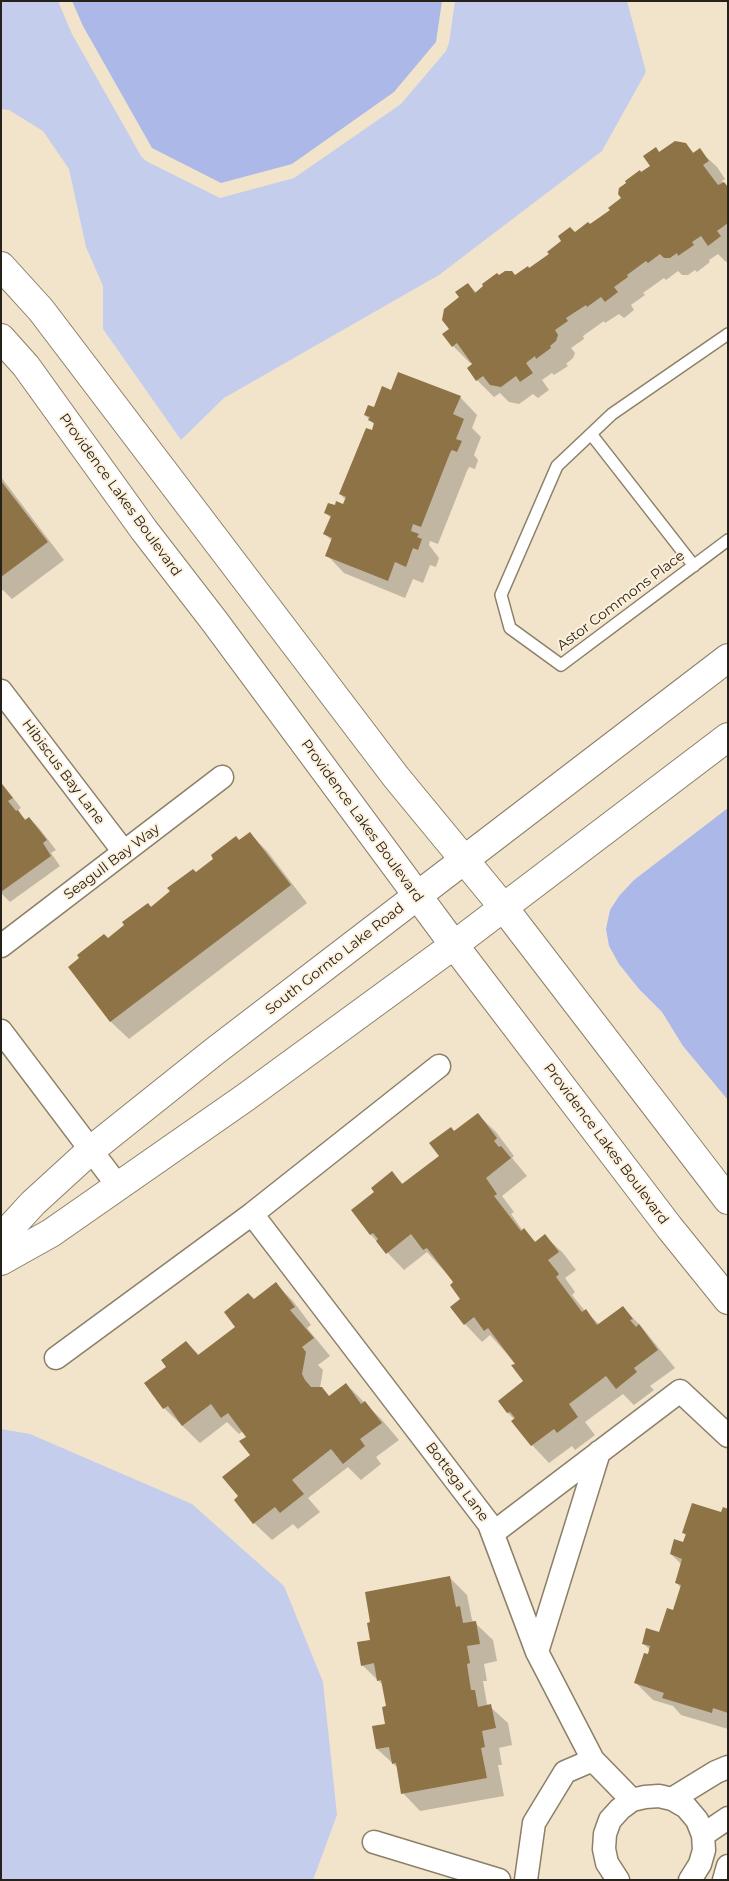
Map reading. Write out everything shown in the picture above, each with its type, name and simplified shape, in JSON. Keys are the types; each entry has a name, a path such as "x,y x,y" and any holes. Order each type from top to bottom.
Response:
{"street":[{"path":"1,266 40,310 396,777 504,908 728,1200"},
{"name":"Providence Lakes Boulevard","path":"1,338 26,366 144,530 215,622 454,945 669,1227 728,1300"},
{"name":"South Gornto Lake Road","path":"1,1238 33,1204 91,1150 417,896 728,658"},
{"name":"Hibiscus Bay Lane","path":"1,691 124,852"},
{"path":"1,1261 51,1232 246,1097 504,908 728,737"},
{"name":"Seagull Bay Way","path":"1,946 222,778"},
{"path":"1,1031 118,1186"},
{"path":"56,1358 252,1214 439,1066"},
{"name":"Bottega Lane","path":"252,1214 489,1524 537,1652 594,1760 632,1800"},
{"path":"493,1533 680,1391 728,1436"},
{"path":"537,1652 599,1452"},
{"path":"526,1880 534,1823 564,1772 594,1760"},
{"path":"672,1799 716,1772 728,1767"},
{"path":"618,1880 607,1863 604,1849 605,1834 610,1820 620,1809 632,1800 645,1796 659,1796 672,1799 686,1807 697,1820 703,1835 704,1850 700,1864 690,1880"},
{"path":"703,1835 728,1818"},
{"path":"374,1842 499,1880"},
{"path":"724,1880 728,1866"}],"lane":[{"name":"Astor Commons Place","path":"728,334 612,414 557,466 500,595 510,628 561,665 728,540"},
{"path":"591,434 694,566"}],"shaded area":[{"path":"1,1 58,1 72,34 141,156 146,161 220,198 294,178 401,104 446,51 449,43 455,1 627,1 646,72 602,151 439,275 224,398 181,440 103,329 103,286 86,247 69,169 43,131 9,110 1,109"},
{"path":"72,1 442,1 436,42 394,92 292,164 221,183 152,148 83,26"},
{"path":"728,808 728,1100 683,1046 662,1012 639,989 619,964 609,946 606,929 610,910 619,896 634,880"},
{"path":"1,1429 30,1434 192,1504 284,1586 323,1682 337,1815 313,1880 1,1880"}],"building":[{"path":"675,141 686,143 693,153 700,148 709,161 703,165 718,185 724,182 728,187 728,223 717,231 721,236 708,246 701,236 692,242 694,245 678,256 677,253 670,258 664,258 660,254 648,263 646,261 614,287 618,292 605,302 601,297 566,318 568,321 555,330 558,335 556,341 550,346 551,348 536,359 535,356 526,363 533,373 520,382 516,376 501,387 490,385 483,376 476,381 467,368 472,364 457,343 452,347 442,334 449,329 442,320 444,309 459,297 455,292 468,283 475,293 483,286 482,284 497,273 499,275 505,271 512,271 515,275 528,266 529,268 549,254 547,252 561,241 558,236 570,227 575,232 588,222 590,224 610,210 608,208 621,198 618,194 619,188 626,183 625,181 640,170 641,172 650,166 643,156 656,147 659,152"},
{"path":"398,372 461,396 453,414 464,419 456,439 462,441 457,452 452,450 450,453 421,527 413,524 411,531 419,534 417,537 422,539 418,550 413,548 406,567 395,562 388,581 325,556 332,538 323,534 331,516 324,513 328,503 335,505 336,501 343,504 346,497 339,494 366,428 372,430 374,423 368,420 370,417 364,415 368,405 374,407 382,386 391,390"},
{"path":"1,481 48,542 1,577"},
{"path":"1,783 13,798 8,801 16,811 18,810 25,820 29,817 47,840 43,843 51,856 1,892"},
{"path":"250,832 291,885 110,1022 68,967 79,958 77,955 104,934 108,938 124,925 122,922 148,903 151,907 170,891 167,888 193,869 196,872 213,859 211,855 236,836 239,840"},
{"path":"478,1113 497,1138 494,1141 511,1158 486,1178 497,1194 494,1196 521,1231 524,1228 535,1242 545,1234 559,1252 548,1260 559,1274 556,1277 582,1312 586,1309 597,1325 623,1306 633,1319 630,1320 636,1327 639,1324 658,1350 634,1368 637,1372 616,1389 606,1376 569,1404 578,1417 557,1433 554,1429 531,1446 511,1421 515,1418 510,1412 507,1413 498,1401 523,1381 511,1365 515,1364 488,1328 484,1331 474,1317 464,1325 450,1307 460,1299 450,1285 453,1282 427,1248 423,1250 411,1234 386,1254 376,1241 378,1239 373,1233 370,1235 351,1210 374,1192 371,1188 392,1171 402,1184 439,1156 429,1143 451,1127 454,1131"},
{"path":"276,1282 295,1307 290,1310 314,1338 302,1347 306,1352 302,1374 305,1380 311,1387 322,1387 329,1396 346,1383 361,1404 365,1401 382,1423 360,1439 365,1446 343,1464 331,1449 292,1480 304,1494 280,1513 275,1507 253,1524 234,1500 238,1496 222,1477 250,1455 239,1441 246,1437 228,1413 221,1418 211,1404 182,1426 168,1406 163,1409 144,1383 166,1367 161,1360 186,1341 198,1355 235,1327 224,1312 248,1293 254,1299"},
{"path":"692,1503 721,1512 723,1507 728,1509 728,1713 713,1708 712,1713 662,1698 664,1693 634,1683 644,1653 648,1654 650,1646 642,1644 646,1628 659,1632 667,1608 673,1610 681,1585 675,1583 682,1559 670,1554 674,1539 683,1542 686,1534 682,1533"},
{"path":"450,1576 456,1607 460,1606 463,1623 476,1621 480,1644 467,1646 470,1663 467,1664 471,1690 475,1690 478,1707 491,1704 496,1728 482,1731 485,1747 481,1748 487,1778 401,1794 396,1763 392,1764 389,1747 376,1749 372,1726 385,1724 382,1707 386,1706 381,1680 377,1681 374,1663 361,1666 357,1642 370,1640 367,1623 370,1622 365,1592"}]}
